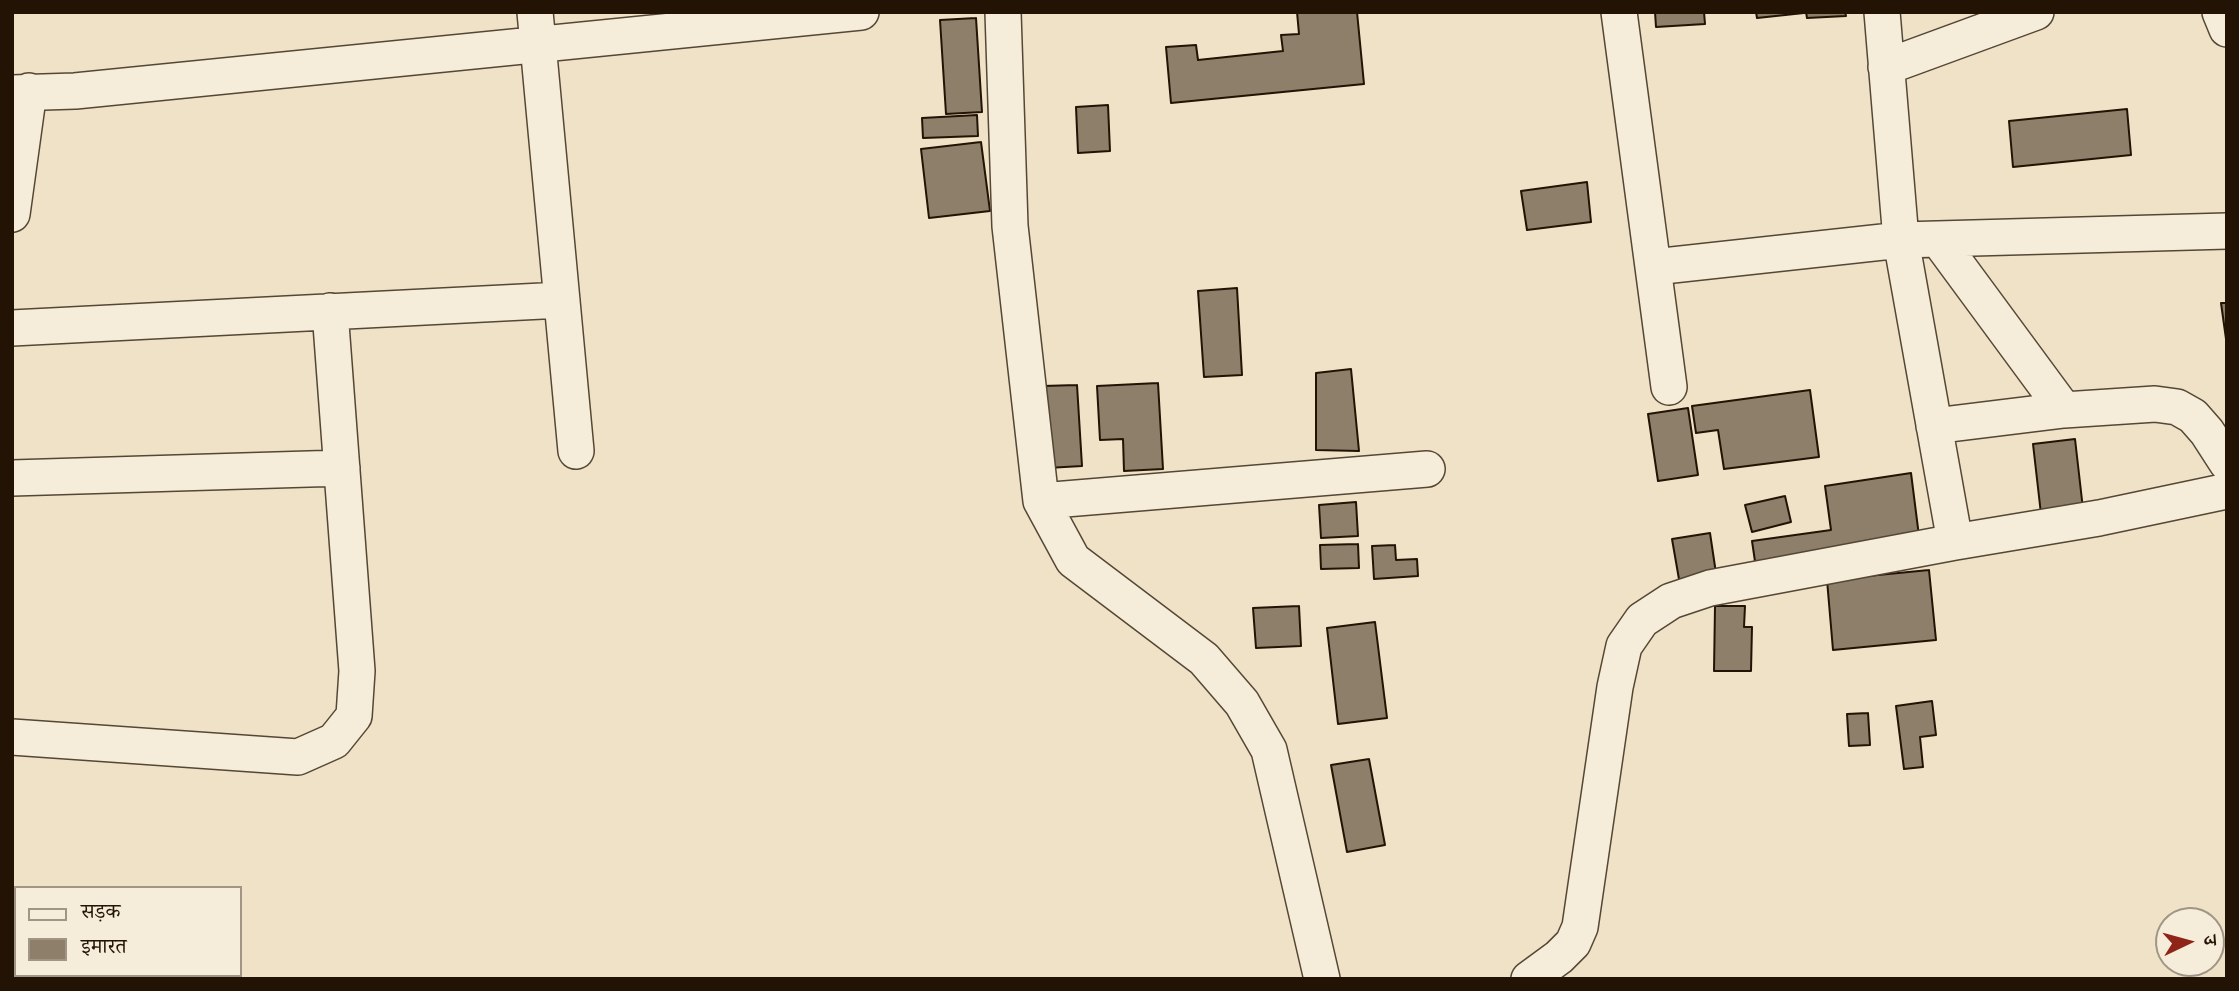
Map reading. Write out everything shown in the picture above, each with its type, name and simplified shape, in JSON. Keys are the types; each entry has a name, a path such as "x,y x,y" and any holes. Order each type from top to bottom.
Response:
{"street":[{"path":"12,214 21,92 75,91 537,29 861,12"},
{"path":"1003,12 1010,226 1041,500 1073,560 1204,659 1242,703 1269,750 1322,979"},
{"path":"1619,12 1669,387"},
{"path":"1882,12 1901,240 1955,542"},
{"path":"1886,67 2036,12"},
{"path":"2220,12 2227,29"},
{"path":"537,29 576,451"},
{"path":"1654,267 1901,240 2227,231"},
{"path":"1938,239 2064,410"},
{"path":"12,328 562,300"},
{"path":"12,737 298,757 334,741 354,716 357,671 330,311"},
{"path":"1934,426 2064,410 2155,404 2176,407 2193,416 2227,463"},
{"path":"12,478 342,468"},
{"path":"1041,500 1427,469"},
{"path":"1529,979 1573,943 1580,927 1615,687 1624,646 1642,620 1671,601 1710,588 2099,518 2227,491"}],"building":[{"path":"1297,12 1357,12 1364,84 1171,103 1166,47 1196,45 1198,60 1283,51 1281,35 1299,34"},
{"path":"1655,12 1704,12 1705,24 1656,27"},
{"path":"1756,12 1804,12 1804,13 1757,18"},
{"path":"1806,12 1845,12 1846,16 1807,18"},
{"path":"976,18 982,112 946,114 940,20"},
{"path":"1108,105 1110,151 1078,153 1076,107"},
{"path":"2127,109 2131,155 2013,167 2009,121"},
{"path":"977,115 978,136 923,138 922,118"},
{"path":"981,142 990,211 929,218 921,149"},
{"path":"1587,182 1591,222 1527,230 1521,191"},
{"path":"1237,288 1242,375 1204,377 1198,291"},
{"path":"2221,303 2227,303 2227,346"},
{"path":"1351,369 1359,451 1316,450 1316,373"},
{"path":"1158,383 1163,469 1124,471 1123,439 1100,440 1097,386"},
{"path":"1077,385 1082,466 1047,468 1043,386"},
{"path":"1810,390 1819,457 1724,469 1718,430 1696,433 1692,406"},
{"path":"1688,408 1698,475 1658,481 1648,414"},
{"path":"2075,439 2083,509 2041,514 2033,444"},
{"path":"1911,473 1920,544 1756,568 1752,541 1831,530 1825,486"},
{"path":"1785,496 1791,522 1752,532 1745,505"},
{"path":"1356,502 1358,536 1321,538 1319,505"},
{"path":"1710,533 1717,580 1680,585 1672,539"},
{"path":"1358,544 1359,568 1321,569 1320,545"},
{"path":"1395,545 1396,560 1417,559 1418,576 1374,579 1372,546"},
{"path":"1929,570 1936,640 1833,650 1827,580"},
{"path":"1299,606 1301,646 1256,648 1253,608"},
{"path":"1715,606 1745,606 1744,627 1752,627 1751,671 1714,671"},
{"path":"1375,622 1387,718 1338,724 1327,628"},
{"path":"1932,701 1936,735 1920,737 1923,767 1904,769 1896,706"},
{"path":"1868,713 1870,745 1849,746 1847,714"},
{"path":"1369,759 1385,845 1347,852 1331,765"}]}
